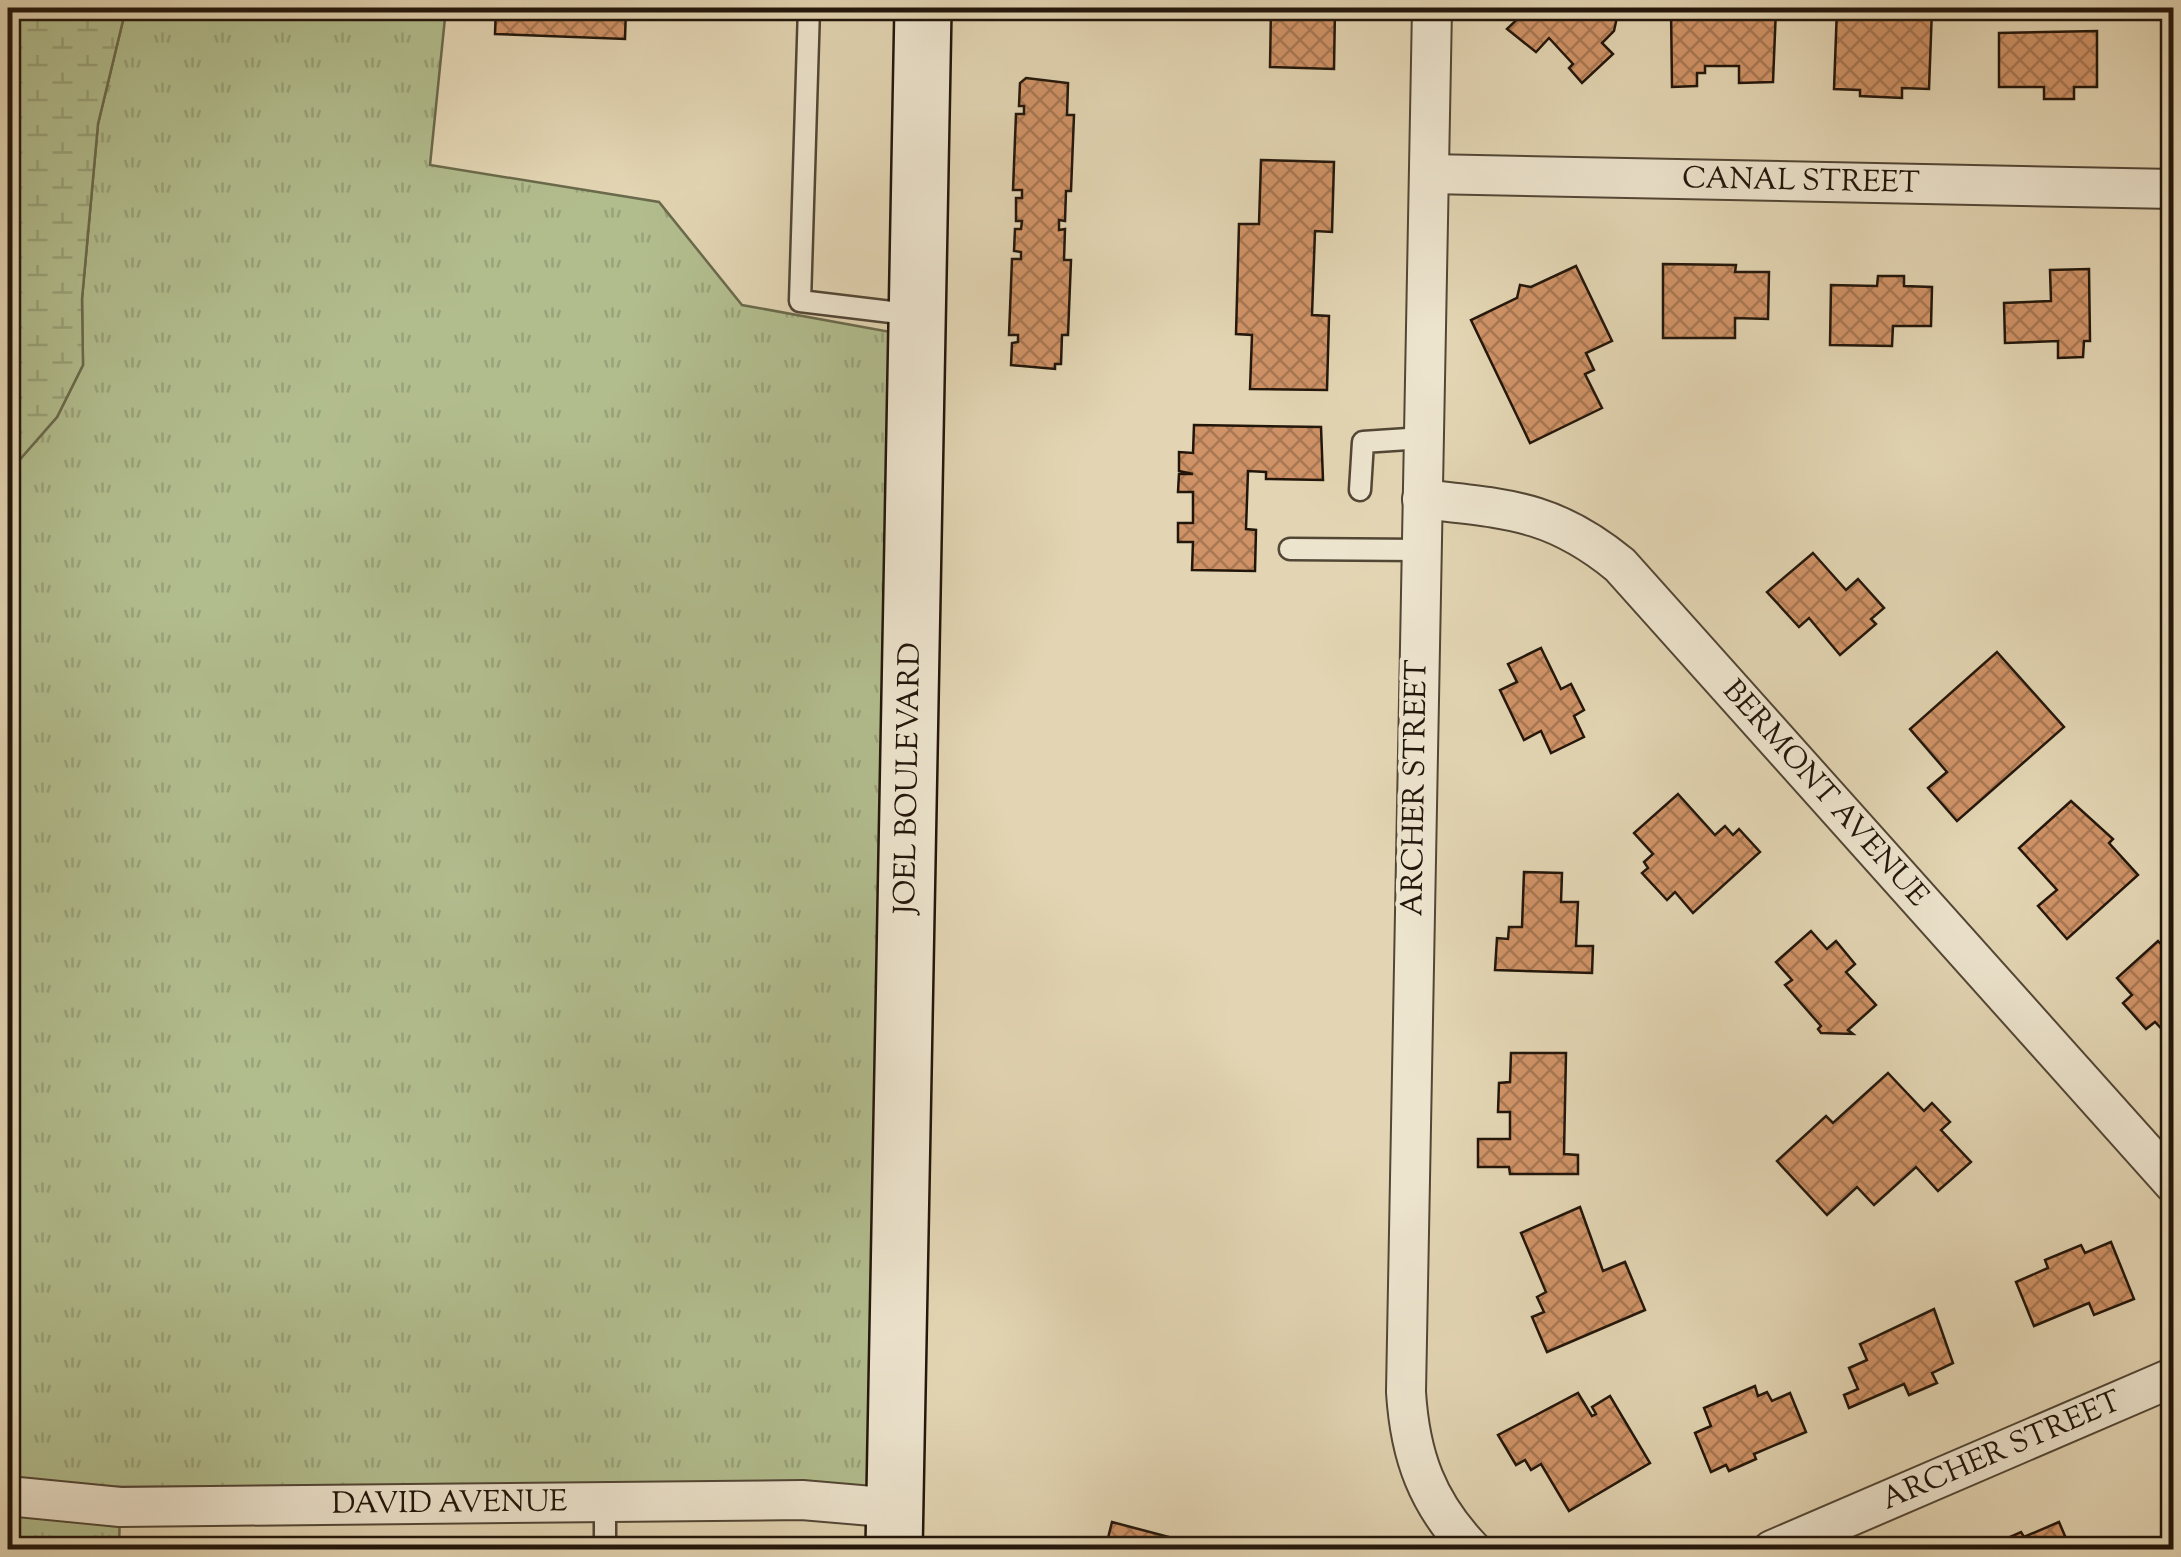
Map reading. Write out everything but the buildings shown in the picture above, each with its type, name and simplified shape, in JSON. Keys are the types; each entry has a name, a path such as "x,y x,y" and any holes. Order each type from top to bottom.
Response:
{"main road":[{"name":"JOEL BOULEVARD","path":"894,1529 924,8"}],"street":[{"name":"ARCHER STREET","path":"1432,8 1406,1392 1409,1438 1422,1482 1446,1522 1472,1550"},
{"name":"CANAL STREET","path":"1429,174 2174,189"},
{"name":"BERMONT AVENUE","path":"1422,500 1512,510 1552,520 1588,539 1620,565 2174,1184"},
{"name":"ARCHER STREET","path":"1772,1550 2174,1377"},
{"name":"DAVID AVENUE","path":"8,1496 120,1507 802,1500 894,1529"}],"lane":[{"path":"809,8 800,301 918,316"},
{"path":"1360,490 1363,442 1423,438"},
{"path":"1290,549 1420,550"},
{"path":"605,1550 606,1502"}],"green space":[{"path":"8,8 126,8 98,124 82,299 83,365 57,417 8,473"},
{"path":"126,8 446,8 430,165 659,202 742,305 896,333 875,1486 86,1487 8,1480 8,473 57,417 83,365 82,299 98,124"},
{"path":"8,1496 120,1507 119,1549 8,1549"}]}
